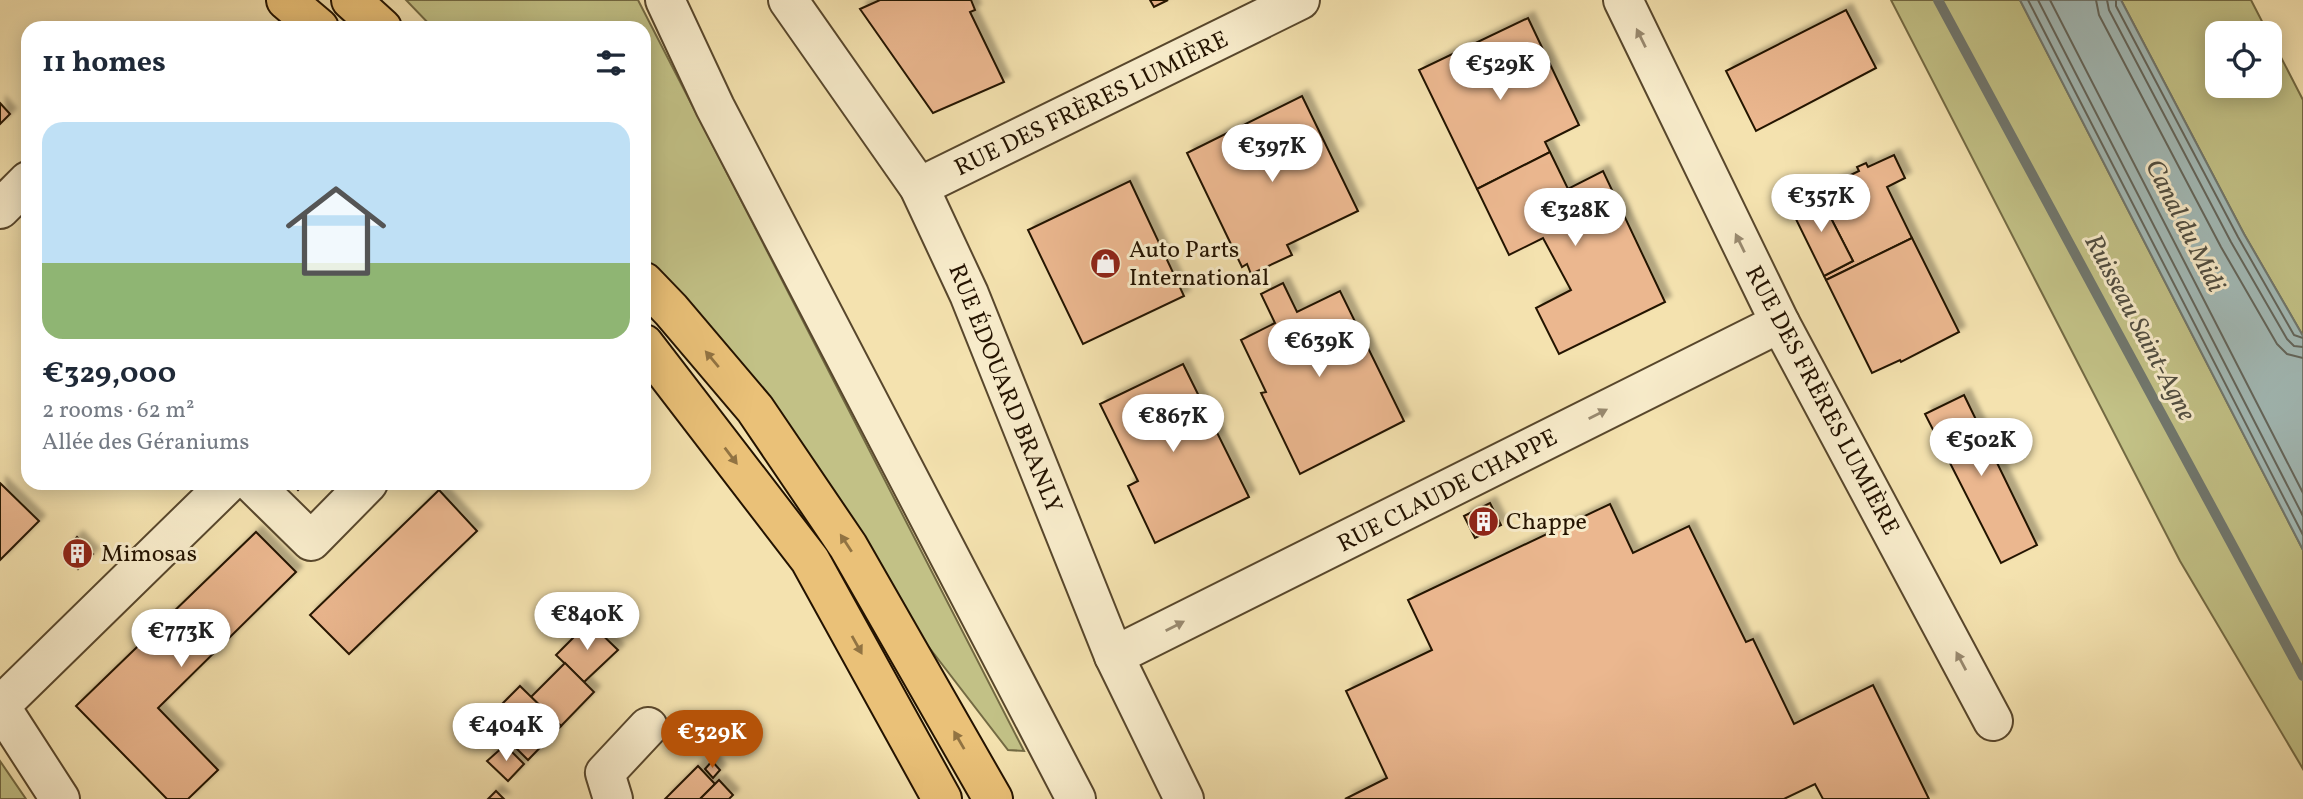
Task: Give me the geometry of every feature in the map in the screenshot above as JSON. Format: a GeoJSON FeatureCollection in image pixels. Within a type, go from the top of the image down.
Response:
{"type":"FeatureCollection","features":[{"type":"Feature","properties":{"kind":"main road"},"geometry":{"type":"LineString","coordinates":[[286,0],[311,21]]}},
{"type":"Feature","properties":{"kind":"main road"},"geometry":{"type":"LineString","coordinates":[[351,0],[374,21]]}},
{"type":"Feature","properties":{"kind":"main road"},"geometry":{"type":"LineString","coordinates":[[651,289],[755,409],[848,546],[993,799]]}},
{"type":"Feature","properties":{"kind":"main road"},"geometry":{"type":"LineString","coordinates":[[651,353],[810,561],[942,799]]}},
{"type":"Feature","properties":{"kind":"street"},"geometry":{"type":"LineString","coordinates":[[665,0],[721,119],[1076,799]]}},
{"type":"Feature","properties":{"kind":"street","name":"RUE ÉDOUARD BRANLY"},"geometry":{"type":"LineString","coordinates":[[788,0],[919,187],[969,294],[1114,656],[1184,799]]}},
{"type":"Feature","properties":{"kind":"street","name":"RUE DES FRÈRES LUMIÈRE"},"geometry":{"type":"LineString","coordinates":[[919,187],[1300,0]]}},
{"type":"Feature","properties":{"kind":"street","name":"RUE DES FRÈRES LUMIÈRE"},"geometry":{"type":"LineString","coordinates":[[1623,0],[1780,323],[1993,721]]}},
{"type":"Feature","properties":{"kind":"street"},"geometry":{"type":"LineString","coordinates":[[0,209],[21,188]]}},
{"type":"Feature","properties":{"kind":"street","name":"RUE CLAUDE CHAPPE"},"geometry":{"type":"LineString","coordinates":[[1114,656],[1780,323]]}},
{"type":"Feature","properties":{"kind":"street"},"geometry":{"type":"LineString","coordinates":[[60,799],[0,706],[221,490]]}},
{"type":"Feature","properties":{"kind":"street"},"geometry":{"type":"LineString","coordinates":[[259,490],[311,541],[361,490]]}},
{"type":"Feature","properties":{"kind":"street"},"geometry":{"type":"LineString","coordinates":[[613,799],[605,773],[648,727]]}},
{"type":"Feature","properties":{"kind":"shaded area"},"geometry":{"type":"Polygon","coordinates":[[[406,0],[638,0],[649,21],[426,21],[406,0]]]}},
{"type":"Feature","properties":{"kind":"shaded area"},"geometry":{"type":"Polygon","coordinates":[[[1891,0],[2020,0],[2303,550],[2303,769],[2180,561],[1891,0]]]}},
{"type":"Feature","properties":{"kind":"shaded area"},"geometry":{"type":"Polygon","coordinates":[[[2121,0],[2251,0],[2262,21],[2205,21],[2205,98],[2282,98],[2282,59],[2303,100],[2303,336],[2244,234],[2121,0]]]}},
{"type":"Feature","properties":{"kind":"shaded area"},"geometry":{"type":"Polygon","coordinates":[[[651,25],[1024,751],[1008,750],[918,633],[744,368],[651,268],[651,25]]]}},
{"type":"Feature","properties":{"kind":"shaded area"},"geometry":{"type":"Polygon","coordinates":[[[0,761],[26,799],[0,799],[0,761]]]}},
{"type":"Feature","properties":{"kind":"water","name":"Canal du Midi"},"geometry":{"type":"Polygon","coordinates":[[[2020,0],[2121,0],[2244,234],[2303,336],[2303,550],[2020,0]]]}},
{"type":"Feature","properties":{"kind":"building"},"geometry":{"type":"Polygon","coordinates":[[[880,0],[971,0],[975,10],[970,12],[1004,82],[933,113],[860,9],[880,0]]]}},
{"type":"Feature","properties":{"kind":"building"},"geometry":{"type":"Polygon","coordinates":[[[1150,0],[1168,0],[1154,7],[1150,0]]]}},
{"type":"Feature","properties":{"kind":"building"},"geometry":{"type":"Polygon","coordinates":[[[1846,10],[1876,68],[1756,131],[1726,71],[1846,10]]]}},
{"type":"Feature","properties":{"kind":"building"},"geometry":{"type":"Polygon","coordinates":[[[1528,18],[1579,125],[1545,142],[1550,152],[1477,189],[1419,70],[1528,18]]]}},
{"type":"Feature","properties":{"kind":"building"},"geometry":{"type":"Polygon","coordinates":[[[1302,96],[1358,211],[1287,245],[1292,255],[1251,274],[1247,264],[1242,267],[1187,153],[1302,96]]]}},
{"type":"Feature","properties":{"kind":"building"},"geometry":{"type":"Polygon","coordinates":[[[0,103],[10,114],[0,124],[0,103]]]}},
{"type":"Feature","properties":{"kind":"building"},"geometry":{"type":"Polygon","coordinates":[[[1550,152],[1568,189],[1603,171],[1665,302],[1559,354],[1536,308],[1571,290],[1543,238],[1509,255],[1477,189],[1550,152]]]}},
{"type":"Feature","properties":{"kind":"building"},"geometry":{"type":"Polygon","coordinates":[[[1894,155],[1905,178],[1887,187],[1912,238],[1826,280],[1824,276],[1853,261],[1817,191],[1859,171],[1857,167],[1866,163],[1868,167],[1894,155]]]}},
{"type":"Feature","properties":{"kind":"building"},"geometry":{"type":"Polygon","coordinates":[[[1130,181],[1184,296],[1083,344],[1028,230],[1130,181]]]}},
{"type":"Feature","properties":{"kind":"building"},"geometry":{"type":"Polygon","coordinates":[[[1817,191],[1853,261],[1824,276],[1789,205],[1817,191]]]}},
{"type":"Feature","properties":{"kind":"building"},"geometry":{"type":"Polygon","coordinates":[[[1912,238],[1959,332],[1901,362],[1900,360],[1872,373],[1826,280],[1912,238]]]}},
{"type":"Feature","properties":{"kind":"building"},"geometry":{"type":"Polygon","coordinates":[[[1283,283],[1297,312],[1340,291],[1404,421],[1300,474],[1261,393],[1266,392],[1241,340],[1275,323],[1261,294],[1283,283]]]}},
{"type":"Feature","properties":{"kind":"building"},"geometry":{"type":"Polygon","coordinates":[[[1183,364],[1249,497],[1155,543],[1128,486],[1138,481],[1100,404],[1183,364]]]}},
{"type":"Feature","properties":{"kind":"building"},"geometry":{"type":"Polygon","coordinates":[[[1964,395],[2037,545],[2001,563],[1925,414],[1964,395]]]}},
{"type":"Feature","properties":{"kind":"building"},"geometry":{"type":"Polygon","coordinates":[[[0,483],[39,521],[0,560],[0,483]]]}},
{"type":"Feature","properties":{"kind":"building"},"geometry":{"type":"Polygon","coordinates":[[[439,490],[477,531],[349,654],[310,615],[439,490]]]}},
{"type":"Feature","properties":{"kind":"building","name":"Chappe"},"geometry":{"type":"Polygon","coordinates":[[[1490,503],[1501,525],[1475,538],[1464,516],[1490,503]]]}},
{"type":"Feature","properties":{"kind":"building"},"geometry":{"type":"Polygon","coordinates":[[[1610,504],[1633,553],[1689,526],[1746,642],[1753,639],[1794,724],[1873,685],[1929,799],[1823,799],[1815,784],[1784,799],[1345,799],[1387,778],[1346,691],[1432,650],[1408,600],[1610,504]]]}},
{"type":"Feature","properties":{"kind":"building"},"geometry":{"type":"Polygon","coordinates":[[[256,532],[296,572],[158,708],[218,770],[188,799],[167,799],[76,706],[256,532]]]}},
{"type":"Feature","properties":{"kind":"building","name":"Mimosas"},"geometry":{"type":"Polygon","coordinates":[[[77,537],[93,554],[78,569],[63,553],[77,537]]]}},
{"type":"Feature","properties":{"kind":"building"},"geometry":{"type":"Polygon","coordinates":[[[589,622],[618,650],[584,682],[556,655],[589,622]]]}},
{"type":"Feature","properties":{"kind":"building"},"geometry":{"type":"Polygon","coordinates":[[[565,663],[594,692],[561,726],[531,697],[565,663]]]}},
{"type":"Feature","properties":{"kind":"building"},"geometry":{"type":"Polygon","coordinates":[[[520,686],[561,726],[528,760],[498,730],[511,717],[500,706],[520,686]]]}},
{"type":"Feature","properties":{"kind":"building"},"geometry":{"type":"Polygon","coordinates":[[[505,745],[524,764],[508,781],[487,761],[505,745]]]}},
{"type":"Feature","properties":{"kind":"building"},"geometry":{"type":"Polygon","coordinates":[[[712,761],[720,770],[713,778],[705,769],[712,761]]]}},
{"type":"Feature","properties":{"kind":"building"},"geometry":{"type":"Polygon","coordinates":[[[698,766],[715,784],[700,799],[665,799],[698,766]]]}},
{"type":"Feature","properties":{"kind":"building"},"geometry":{"type":"Polygon","coordinates":[[[719,780],[733,795],[729,799],[700,799],[719,780]]]}},
{"type":"Feature","properties":{"kind":"building"},"geometry":{"type":"Polygon","coordinates":[[[496,791],[504,799],[488,799],[496,791]]]}},
{"type":"Feature","properties":{"kind":"waterway","name":"Ruisseau Saint-Agne"},"geometry":{"type":"LineString","coordinates":[[1938,0],[2303,676]]}},
{"type":"Feature","properties":{"kind":"place","name":"Auto Parts International"},"geometry":{"type":"Point","coordinates":[1106,263]}},
{"type":"Feature","properties":{"kind":"place","name":"Chappe"},"geometry":{"type":"Point","coordinates":[1483,521]}},
{"type":"Feature","properties":{"kind":"place","name":"Mimosas"},"geometry":{"type":"Point","coordinates":[78,553]}}]}
